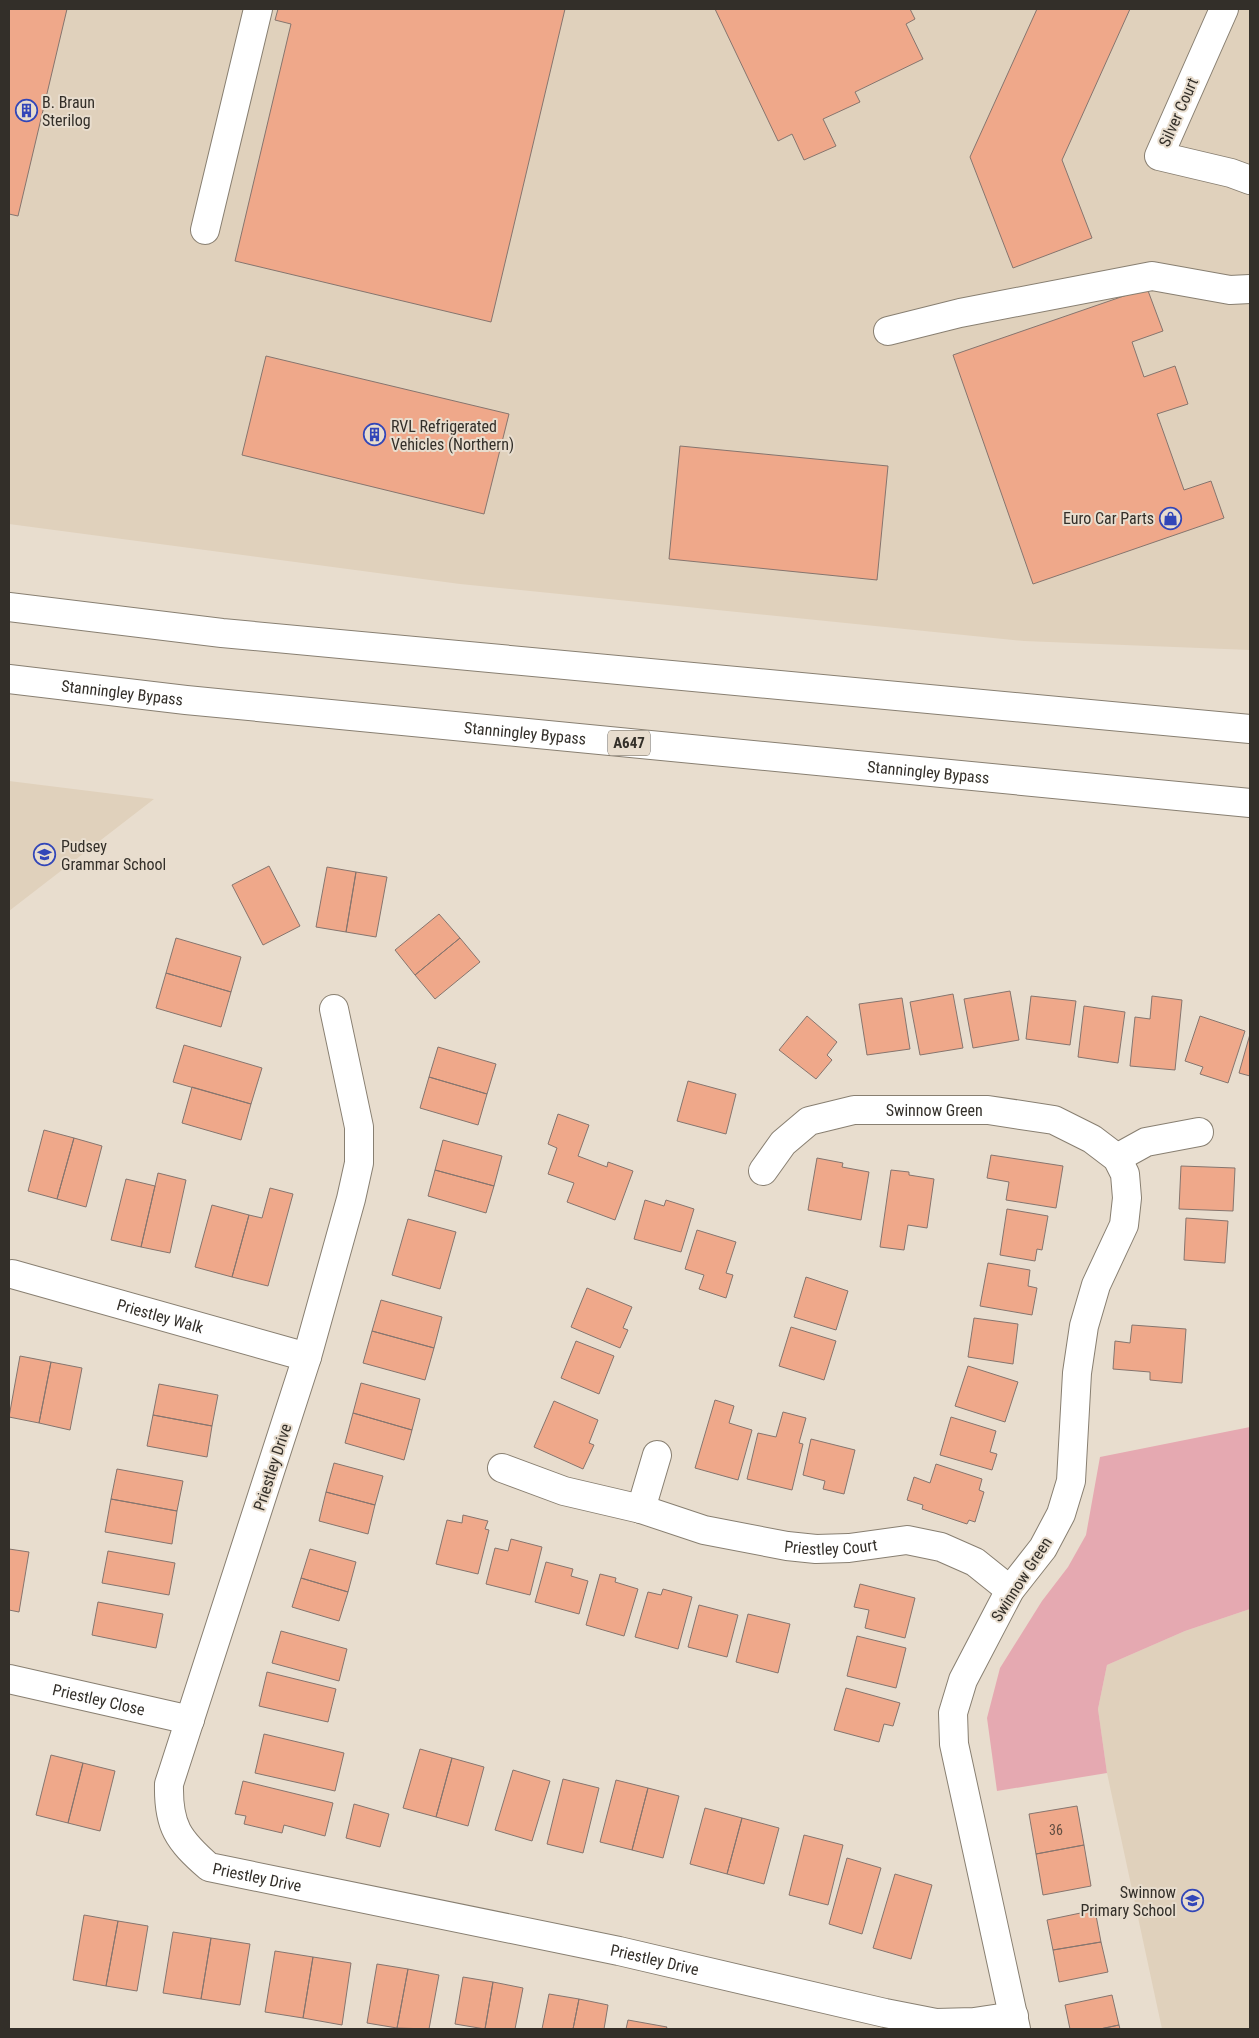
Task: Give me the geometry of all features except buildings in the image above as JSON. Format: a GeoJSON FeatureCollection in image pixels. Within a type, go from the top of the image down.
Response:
{"type":"FeatureCollection","features":[{"type":"Feature","properties":{"kind":"main road"},"geometry":{"type":"LineString","coordinates":[[205,230],[258,9]]}},
{"type":"Feature","properties":{"kind":"main road","name":"Silver Court"},"geometry":{"type":"LineString","coordinates":[[1224,9],[1159,156],[1231,173],[1250,180]]}},
{"type":"Feature","properties":{"kind":"main road"},"geometry":{"type":"LineString","coordinates":[[888,331],[960,313],[1152,276],[1230,290],[1250,289]]}},
{"type":"Feature","properties":{"kind":"main road"},"geometry":{"type":"LineString","coordinates":[[9,607],[222,633],[1250,729]]}},
{"type":"Feature","properties":{"kind":"main road","name":"Stanningley Bypass"},"geometry":{"type":"LineString","coordinates":[[9,679],[206,702],[1250,803]]}},
{"type":"Feature","properties":{"kind":"main road","name":"Priestley Drive"},"geometry":{"type":"LineString","coordinates":[[334,1010],[359,1127],[359,1163],[351,1199],[307,1357],[169,1784],[168,1806],[173,1826],[188,1849],[209,1867],[619,1951],[885,2013],[936,2022],[1015,2022]]}},
{"type":"Feature","properties":{"kind":"main road","name":"Swinnow Green"},"geometry":{"type":"LineString","coordinates":[[763,1171],[783,1143],[809,1121],[854,1110],[988,1110],[1054,1120],[1092,1139],[1117,1158],[1125,1174],[1127,1198],[1124,1225],[1096,1284],[1084,1326],[1077,1373],[1071,1481],[1061,1514],[1043,1548],[1010,1590],[963,1680],[953,1713],[954,1744],[1015,2022]]}},
{"type":"Feature","properties":{"kind":"main road"},"geometry":{"type":"LineString","coordinates":[[1117,1158],[1146,1142],[1199,1132]]}},
{"type":"Feature","properties":{"kind":"main road","name":"Priestley Walk"},"geometry":{"type":"LineString","coordinates":[[12,1274],[307,1357]]}},
{"type":"Feature","properties":{"kind":"main road"},"geometry":{"type":"LineString","coordinates":[[641,1509],[657,1456]]}},
{"type":"Feature","properties":{"kind":"main road","name":"Priestley Court"},"geometry":{"type":"LineString","coordinates":[[502,1468],[564,1491],[641,1509],[704,1530],[787,1546],[816,1549],[850,1548],[907,1540],[941,1547],[975,1562],[1010,1590]]}},
{"type":"Feature","properties":{"kind":"main road","name":"Priestley Close"},"geometry":{"type":"LineString","coordinates":[[9,1679],[190,1720]]}},
{"type":"Feature","properties":{"kind":"shaded area"},"geometry":{"type":"Polygon","coordinates":[[[9,9],[1250,9],[1250,650],[1024,641],[460,584],[9,524],[9,9]]]}},
{"type":"Feature","properties":{"kind":"shaded area","name":"Pudsey Grammar School"},"geometry":{"type":"Polygon","coordinates":[[[9,781],[154,799],[9,911],[9,781]]]}},
{"type":"Feature","properties":{"kind":"shaded area"},"geometry":{"type":"Polygon","coordinates":[[[1250,1427],[1250,1609],[1185,1631],[1107,1665],[1098,1709],[1107,1773],[997,1791],[987,1718],[1000,1668],[1042,1601],[1068,1567],[1086,1535],[1100,1457],[1250,1427]]]}},
{"type":"Feature","properties":{"kind":"shaded area","name":"Swinnow Primary School"},"geometry":{"type":"Polygon","coordinates":[[[1250,1609],[1250,2029],[1162,2029],[1107,1773],[1098,1709],[1107,1665],[1185,1631],[1250,1609]]]}},
{"type":"Feature","properties":{"kind":"place","name":"B. Braun Sterilog"},"geometry":{"type":"Point","coordinates":[26,111]}},
{"type":"Feature","properties":{"kind":"place","name":"RVL Refrigerated Vehicles (Northern)"},"geometry":{"type":"Point","coordinates":[375,435]}},
{"type":"Feature","properties":{"kind":"place","name":"Euro Car Parts"},"geometry":{"type":"Point","coordinates":[1170,518]}},
{"type":"Feature","properties":{"kind":"place","name":"Pudsey Grammar School"},"geometry":{"type":"Point","coordinates":[45,855]}},
{"type":"Feature","properties":{"kind":"place","name":"Swinnow Primary School"},"geometry":{"type":"Point","coordinates":[1192,1901]}}]}
